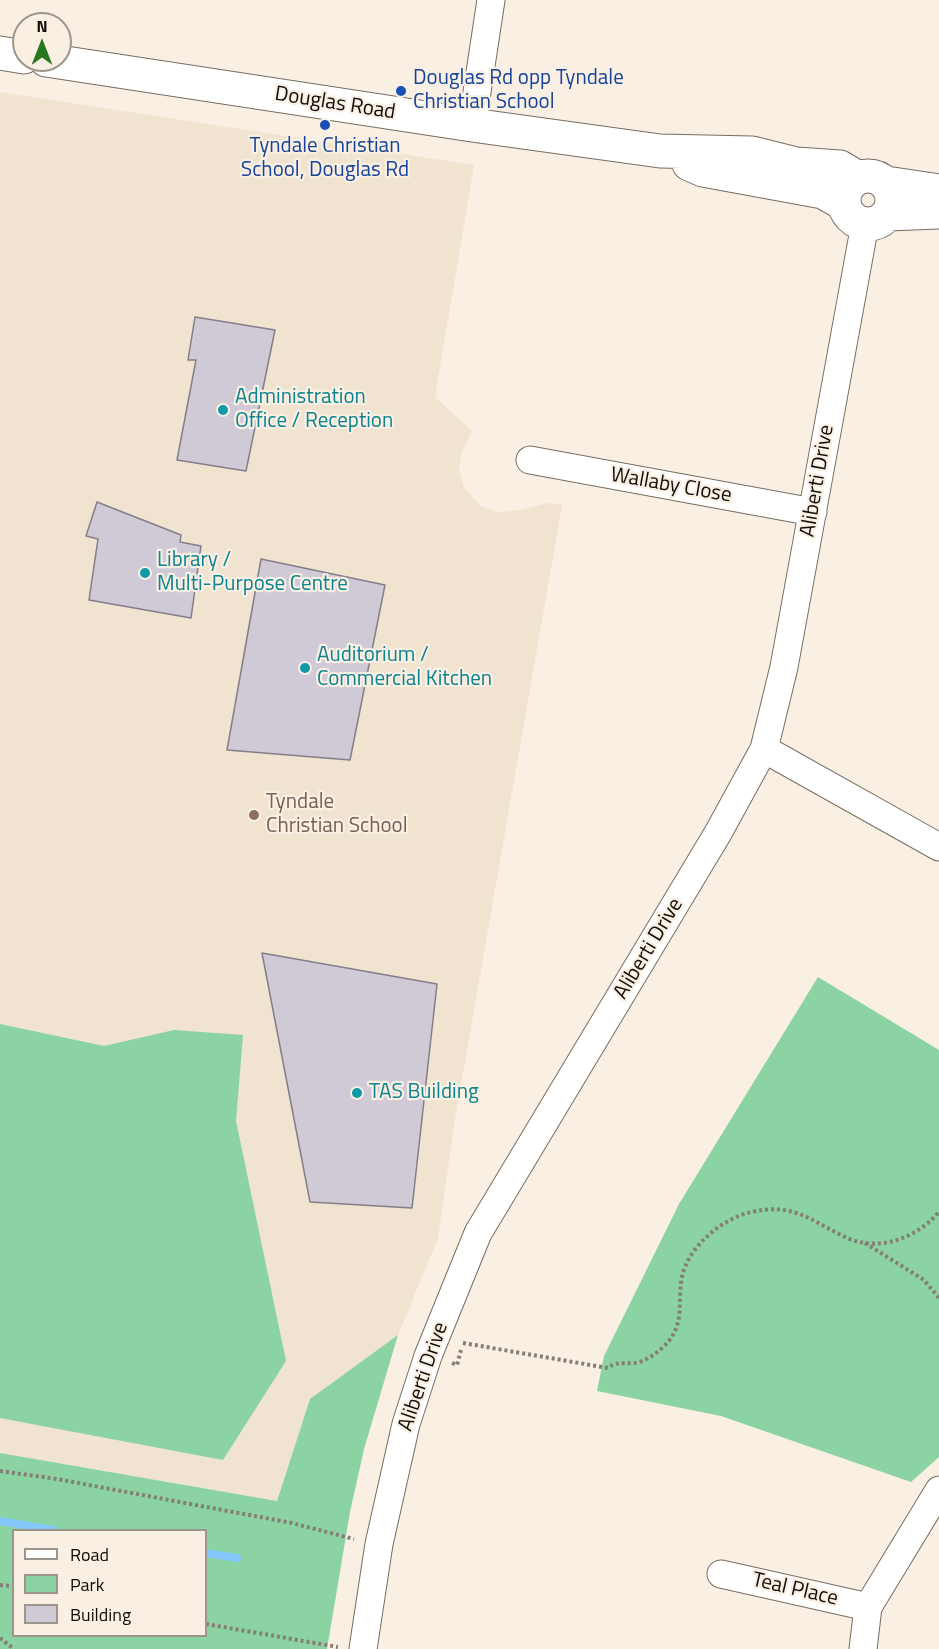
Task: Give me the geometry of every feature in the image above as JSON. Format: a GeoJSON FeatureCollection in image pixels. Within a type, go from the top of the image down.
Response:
{"type":"FeatureCollection","features":[{"type":"Feature","properties":{"kind":"street"},"geometry":{"type":"LineString","coordinates":[[472,125],[492,0]]}},
{"type":"Feature","properties":{"kind":"street","name":"Douglas Road"},"geometry":{"type":"LineString","coordinates":[[72,64],[660,151],[703,170],[939,212]]}},
{"type":"Feature","properties":{"kind":"street","name":"Douglas Road"},"geometry":{"type":"LineString","coordinates":[[868,201],[939,191]]}},
{"type":"Feature","properties":{"kind":"street","name":"Aliberti Drive"},"geometry":{"type":"LineString","coordinates":[[363,1649],[379,1544],[406,1424],[428,1356],[478,1233],[718,833],[764,749],[784,668],[868,201]]}},
{"type":"Feature","properties":{"kind":"street","name":"Wallaby Close"},"geometry":{"type":"LineString","coordinates":[[530,460],[813,512]]}},
{"type":"Feature","properties":{"kind":"street"},"geometry":{"type":"LineString","coordinates":[[764,749],[939,847]]}},
{"type":"Feature","properties":{"kind":"street"},"geometry":{"type":"LineString","coordinates":[[863,1649],[868,1607],[939,1490]]}},
{"type":"Feature","properties":{"kind":"street","name":"Teal Place"},"geometry":{"type":"LineString","coordinates":[[721,1574],[868,1607]]}},
{"type":"Feature","properties":{"kind":"path"},"geometry":{"type":"LineString","coordinates":[[428,1356],[457,1365],[463,1342],[608,1368],[615,1363],[637,1363],[655,1355],[678,1327],[682,1277],[694,1251],[719,1227],[750,1212],[777,1208],[806,1215],[846,1238],[864,1243],[924,1280],[939,1298]]}},
{"type":"Feature","properties":{"kind":"path"},"geometry":{"type":"LineString","coordinates":[[864,1243],[894,1242],[916,1232],[939,1212]]}},
{"type":"Feature","properties":{"kind":"path"},"geometry":{"type":"LineString","coordinates":[[0,1471],[57,1479],[292,1523],[354,1539]]}},
{"type":"Feature","properties":{"kind":"path"},"geometry":{"type":"LineString","coordinates":[[207,1624],[347,1649]]}},
{"type":"Feature","properties":{"kind":"path"},"geometry":{"type":"LineString","coordinates":[[0,1638],[14,1649]]}},
{"type":"Feature","properties":{"kind":"shaded area","name":"Tyndale Christian School"},"geometry":{"type":"Polygon","coordinates":[[[0,92],[474,165],[435,397],[472,431],[462,452],[459,469],[464,488],[481,506],[495,512],[516,511],[548,503],[562,505],[455,1119],[438,1238],[398,1335],[310,1399],[277,1501],[0,1453],[0,92]]]}},
{"type":"Feature","properties":{"kind":"green space"},"geometry":{"type":"Polygon","coordinates":[[[818,977],[939,1050],[939,1457],[911,1482],[721,1416],[597,1391],[604,1356],[679,1204],[818,977]]]}},
{"type":"Feature","properties":{"kind":"green space"},"geometry":{"type":"Polygon","coordinates":[[[0,1024],[104,1046],[174,1030],[243,1035],[236,1121],[286,1361],[223,1460],[0,1418],[0,1024]]]}},
{"type":"Feature","properties":{"kind":"green space"},"geometry":{"type":"Polygon","coordinates":[[[398,1335],[364,1449],[350,1512],[327,1649],[0,1649],[0,1453],[277,1501],[310,1399],[398,1335]]]}},
{"type":"Feature","properties":{"kind":"building","name":"Administration Office / Reception"},"geometry":{"type":"Polygon","coordinates":[[[195,317],[275,330],[246,471],[177,460],[196,360],[188,360],[195,317]]]}},
{"type":"Feature","properties":{"kind":"building","name":"Library / Multi-Purpose Centre"},"geometry":{"type":"Polygon","coordinates":[[[97,502],[181,535],[180,542],[201,546],[191,618],[89,600],[98,539],[86,536],[97,502]]]}},
{"type":"Feature","properties":{"kind":"building","name":"Auditorium / Commercial Kitchen"},"geometry":{"type":"Polygon","coordinates":[[[261,559],[385,585],[350,760],[227,750],[261,559]]]}},
{"type":"Feature","properties":{"kind":"building","name":"TAS Building"},"geometry":{"type":"Polygon","coordinates":[[[262,953],[437,984],[412,1208],[310,1202],[262,953]]]}},
{"type":"Feature","properties":{"kind":"waterway"},"geometry":{"type":"LineString","coordinates":[[0,1521],[48,1529]]}},
{"type":"Feature","properties":{"kind":"waterway"},"geometry":{"type":"LineString","coordinates":[[207,1553],[237,1558]]}},
{"type":"Feature","properties":{"kind":"place","name":"Douglas Rd opp Tyndale Christian School"},"geometry":{"type":"Point","coordinates":[401,91]}},
{"type":"Feature","properties":{"kind":"place","name":"Tyndale Christian School, Douglas Rd"},"geometry":{"type":"Point","coordinates":[325,125]}},
{"type":"Feature","properties":{"kind":"place","name":"Administration Office / Reception"},"geometry":{"type":"Point","coordinates":[223,410]}},
{"type":"Feature","properties":{"kind":"place","name":"Library / Multi-Purpose Centre"},"geometry":{"type":"Point","coordinates":[145,573]}},
{"type":"Feature","properties":{"kind":"place","name":"Auditorium / Commercial Kitchen"},"geometry":{"type":"Point","coordinates":[305,668]}},
{"type":"Feature","properties":{"kind":"place","name":"Tyndale Christian School"},"geometry":{"type":"Point","coordinates":[254,815]}},
{"type":"Feature","properties":{"kind":"place","name":"TAS Building"},"geometry":{"type":"Point","coordinates":[357,1093]}}]}
